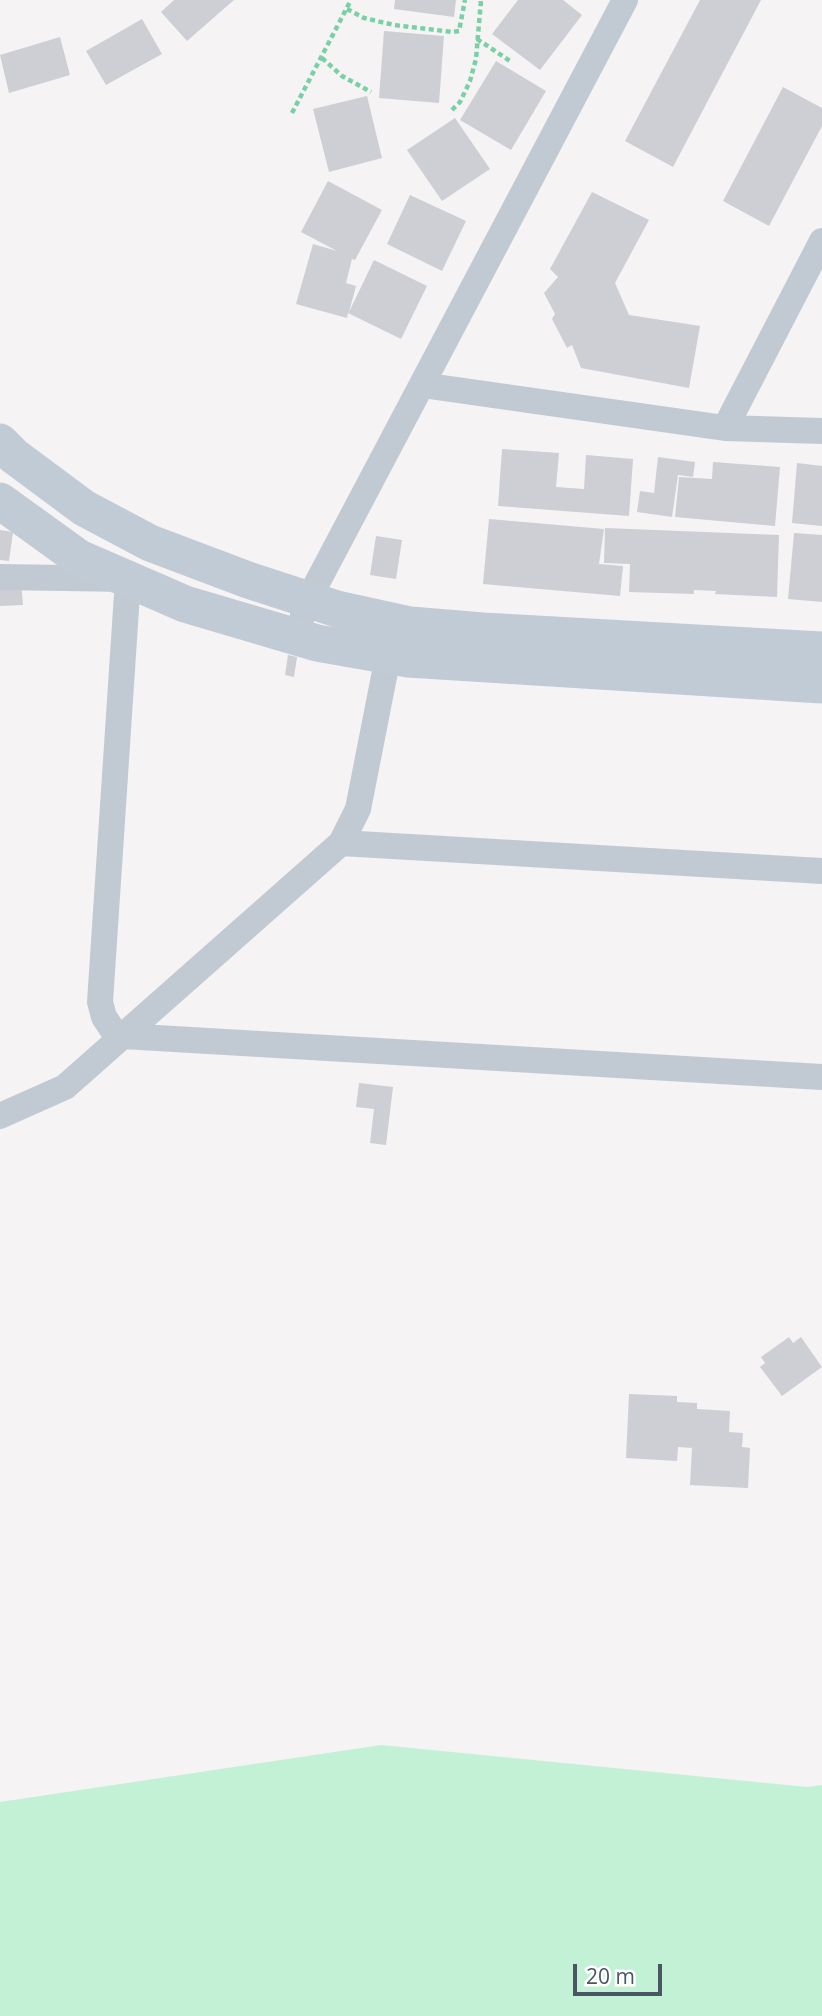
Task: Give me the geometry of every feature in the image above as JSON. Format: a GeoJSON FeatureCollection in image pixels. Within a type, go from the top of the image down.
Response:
{"type":"FeatureCollection","features":[{"type":"Feature","properties":{"kind":"main road"},"geometry":{"type":"LineString","coordinates":[[0,442],[13,456],[84,508],[150,543],[337,610],[391,638],[473,664],[822,685]]}},
{"type":"Feature","properties":{"kind":"main road"},"geometry":{"type":"LineString","coordinates":[[0,501],[79,558],[185,604],[317,643],[391,638],[410,625],[822,650]]}},
{"type":"Feature","properties":{"kind":"street"},"geometry":{"type":"LineString","coordinates":[[296,636],[308,600],[625,0]]}},
{"type":"Feature","properties":{"kind":"street"},"geometry":{"type":"LineString","coordinates":[[725,428],[822,241]]}},
{"type":"Feature","properties":{"kind":"street"},"geometry":{"type":"LineString","coordinates":[[422,385],[725,428],[822,431]]}},
{"type":"Feature","properties":{"kind":"street"},"geometry":{"type":"LineString","coordinates":[[0,577],[128,579],[100,1002],[104,1017],[112,1029],[123,1036],[822,1077]]}},
{"type":"Feature","properties":{"kind":"street"},"geometry":{"type":"LineString","coordinates":[[0,1116],[65,1087],[341,843],[358,809],[391,638]]}},
{"type":"Feature","properties":{"kind":"street"},"geometry":{"type":"LineString","coordinates":[[341,843],[822,871]]}},
{"type":"Feature","properties":{"kind":"path"},"geometry":{"type":"LineString","coordinates":[[292,113],[351,0]]}},
{"type":"Feature","properties":{"kind":"path"},"geometry":{"type":"LineString","coordinates":[[347,9],[364,18],[394,25],[453,32],[459,31],[465,0]]}},
{"type":"Feature","properties":{"kind":"path"},"geometry":{"type":"LineString","coordinates":[[452,110],[460,102],[470,81],[476,59],[481,0]]}},
{"type":"Feature","properties":{"kind":"path"},"geometry":{"type":"LineString","coordinates":[[476,39],[510,61]]}},
{"type":"Feature","properties":{"kind":"path"},"geometry":{"type":"LineString","coordinates":[[322,58],[342,76],[371,92]]}},
{"type":"Feature","properties":{"kind":"green space"},"geometry":{"type":"Polygon","coordinates":[[[381,1745],[807,1787],[822,1785],[822,2016],[0,2016],[0,1802],[381,1745]]]}},
{"type":"Feature","properties":{"kind":"building"},"geometry":{"type":"Polygon","coordinates":[[[174,0],[234,0],[187,41],[161,12],[174,0]]]}},
{"type":"Feature","properties":{"kind":"building"},"geometry":{"type":"Polygon","coordinates":[[[395,0],[456,0],[454,17],[394,9],[395,0]]]}},
{"type":"Feature","properties":{"kind":"building"},"geometry":{"type":"Polygon","coordinates":[[[518,0],[563,0],[582,15],[540,70],[492,34],[518,0]]]}},
{"type":"Feature","properties":{"kind":"building"},"geometry":{"type":"Polygon","coordinates":[[[700,0],[761,0],[673,167],[625,141],[700,0]]]}},
{"type":"Feature","properties":{"kind":"building"},"geometry":{"type":"Polygon","coordinates":[[[142,19],[162,54],[106,85],[86,51],[142,19]]]}},
{"type":"Feature","properties":{"kind":"building"},"geometry":{"type":"Polygon","coordinates":[[[384,31],[444,36],[439,103],[379,98],[384,31]]]}},
{"type":"Feature","properties":{"kind":"building"},"geometry":{"type":"Polygon","coordinates":[[[60,37],[70,75],[9,93],[0,55],[60,37]]]}},
{"type":"Feature","properties":{"kind":"building"},"geometry":{"type":"Polygon","coordinates":[[[496,61],[546,91],[511,150],[460,120],[496,61]]]}},
{"type":"Feature","properties":{"kind":"building"},"geometry":{"type":"Polygon","coordinates":[[[783,87],[822,108],[822,126],[769,226],[723,201],[783,87]]]}},
{"type":"Feature","properties":{"kind":"building"},"geometry":{"type":"Polygon","coordinates":[[[367,96],[382,158],[329,172],[313,109],[367,96]]]}},
{"type":"Feature","properties":{"kind":"building"},"geometry":{"type":"Polygon","coordinates":[[[455,118],[490,169],[442,201],[407,150],[455,118]]]}},
{"type":"Feature","properties":{"kind":"building"},"geometry":{"type":"Polygon","coordinates":[[[328,181],[382,210],[355,260],[352,259],[346,283],[356,286],[349,312],[374,260],[427,286],[401,339],[348,313],[347,318],[296,304],[313,244],[337,251],[301,232],[328,181]]]}},
{"type":"Feature","properties":{"kind":"building"},"geometry":{"type":"Polygon","coordinates":[[[592,192],[649,220],[615,283],[629,315],[700,326],[689,388],[581,368],[572,345],[567,348],[552,319],[555,314],[544,293],[558,277],[550,269],[592,192]]]}},
{"type":"Feature","properties":{"kind":"building"},"geometry":{"type":"Polygon","coordinates":[[[410,195],[466,221],[442,271],[387,244],[410,195]]]}},
{"type":"Feature","properties":{"kind":"building"},"geometry":{"type":"Polygon","coordinates":[[[502,449],[559,453],[556,487],[584,489],[586,455],[633,459],[629,516],[498,506],[502,449]]]}},
{"type":"Feature","properties":{"kind":"building"},"geometry":{"type":"Polygon","coordinates":[[[658,457],[695,462],[693,477],[678,475],[672,517],[637,512],[640,491],[654,493],[658,457]]]}},
{"type":"Feature","properties":{"kind":"building"},"geometry":{"type":"Polygon","coordinates":[[[713,462],[780,467],[775,526],[675,517],[679,477],[712,479],[713,462]]]}},
{"type":"Feature","properties":{"kind":"building"},"geometry":{"type":"Polygon","coordinates":[[[797,463],[822,466],[822,526],[792,523],[797,463]]]}},
{"type":"Feature","properties":{"kind":"building"},"geometry":{"type":"Polygon","coordinates":[[[489,519],[604,529],[599,564],[623,566],[620,596],[483,584],[489,519]]]}},
{"type":"Feature","properties":{"kind":"building"},"geometry":{"type":"Polygon","coordinates":[[[605,528],[779,535],[777,597],[715,594],[716,591],[694,590],[694,594],[629,592],[630,564],[604,563],[605,528]]]}},
{"type":"Feature","properties":{"kind":"building"},"geometry":{"type":"Polygon","coordinates":[[[0,530],[13,532],[9,561],[0,560],[0,530]]]}},
{"type":"Feature","properties":{"kind":"building"},"geometry":{"type":"Polygon","coordinates":[[[794,533],[822,535],[822,602],[788,599],[794,533]]]}},
{"type":"Feature","properties":{"kind":"building"},"geometry":{"type":"Polygon","coordinates":[[[376,536],[402,540],[396,579],[370,575],[376,536]]]}},
{"type":"Feature","properties":{"kind":"building"},"geometry":{"type":"Polygon","coordinates":[[[21,581],[23,605],[0,606],[0,582],[21,581]]]}},
{"type":"Feature","properties":{"kind":"building"},"geometry":{"type":"Polygon","coordinates":[[[288,655],[297,657],[294,677],[285,675],[288,655]]]}},
{"type":"Feature","properties":{"kind":"building"},"geometry":{"type":"Polygon","coordinates":[[[359,1083],[393,1087],[386,1145],[370,1143],[374,1109],[356,1107],[359,1083]]]}},
{"type":"Feature","properties":{"kind":"building"},"geometry":{"type":"Polygon","coordinates":[[[789,1337],[793,1343],[801,1337],[822,1367],[782,1396],[760,1367],[765,1363],[761,1357],[789,1337]]]}},
{"type":"Feature","properties":{"kind":"building"},"geometry":{"type":"Polygon","coordinates":[[[629,1394],[677,1396],[677,1402],[697,1403],[697,1409],[730,1411],[729,1432],[743,1433],[742,1447],[750,1448],[748,1488],[690,1485],[692,1448],[678,1447],[677,1461],[626,1458],[629,1394]]]}}]}
